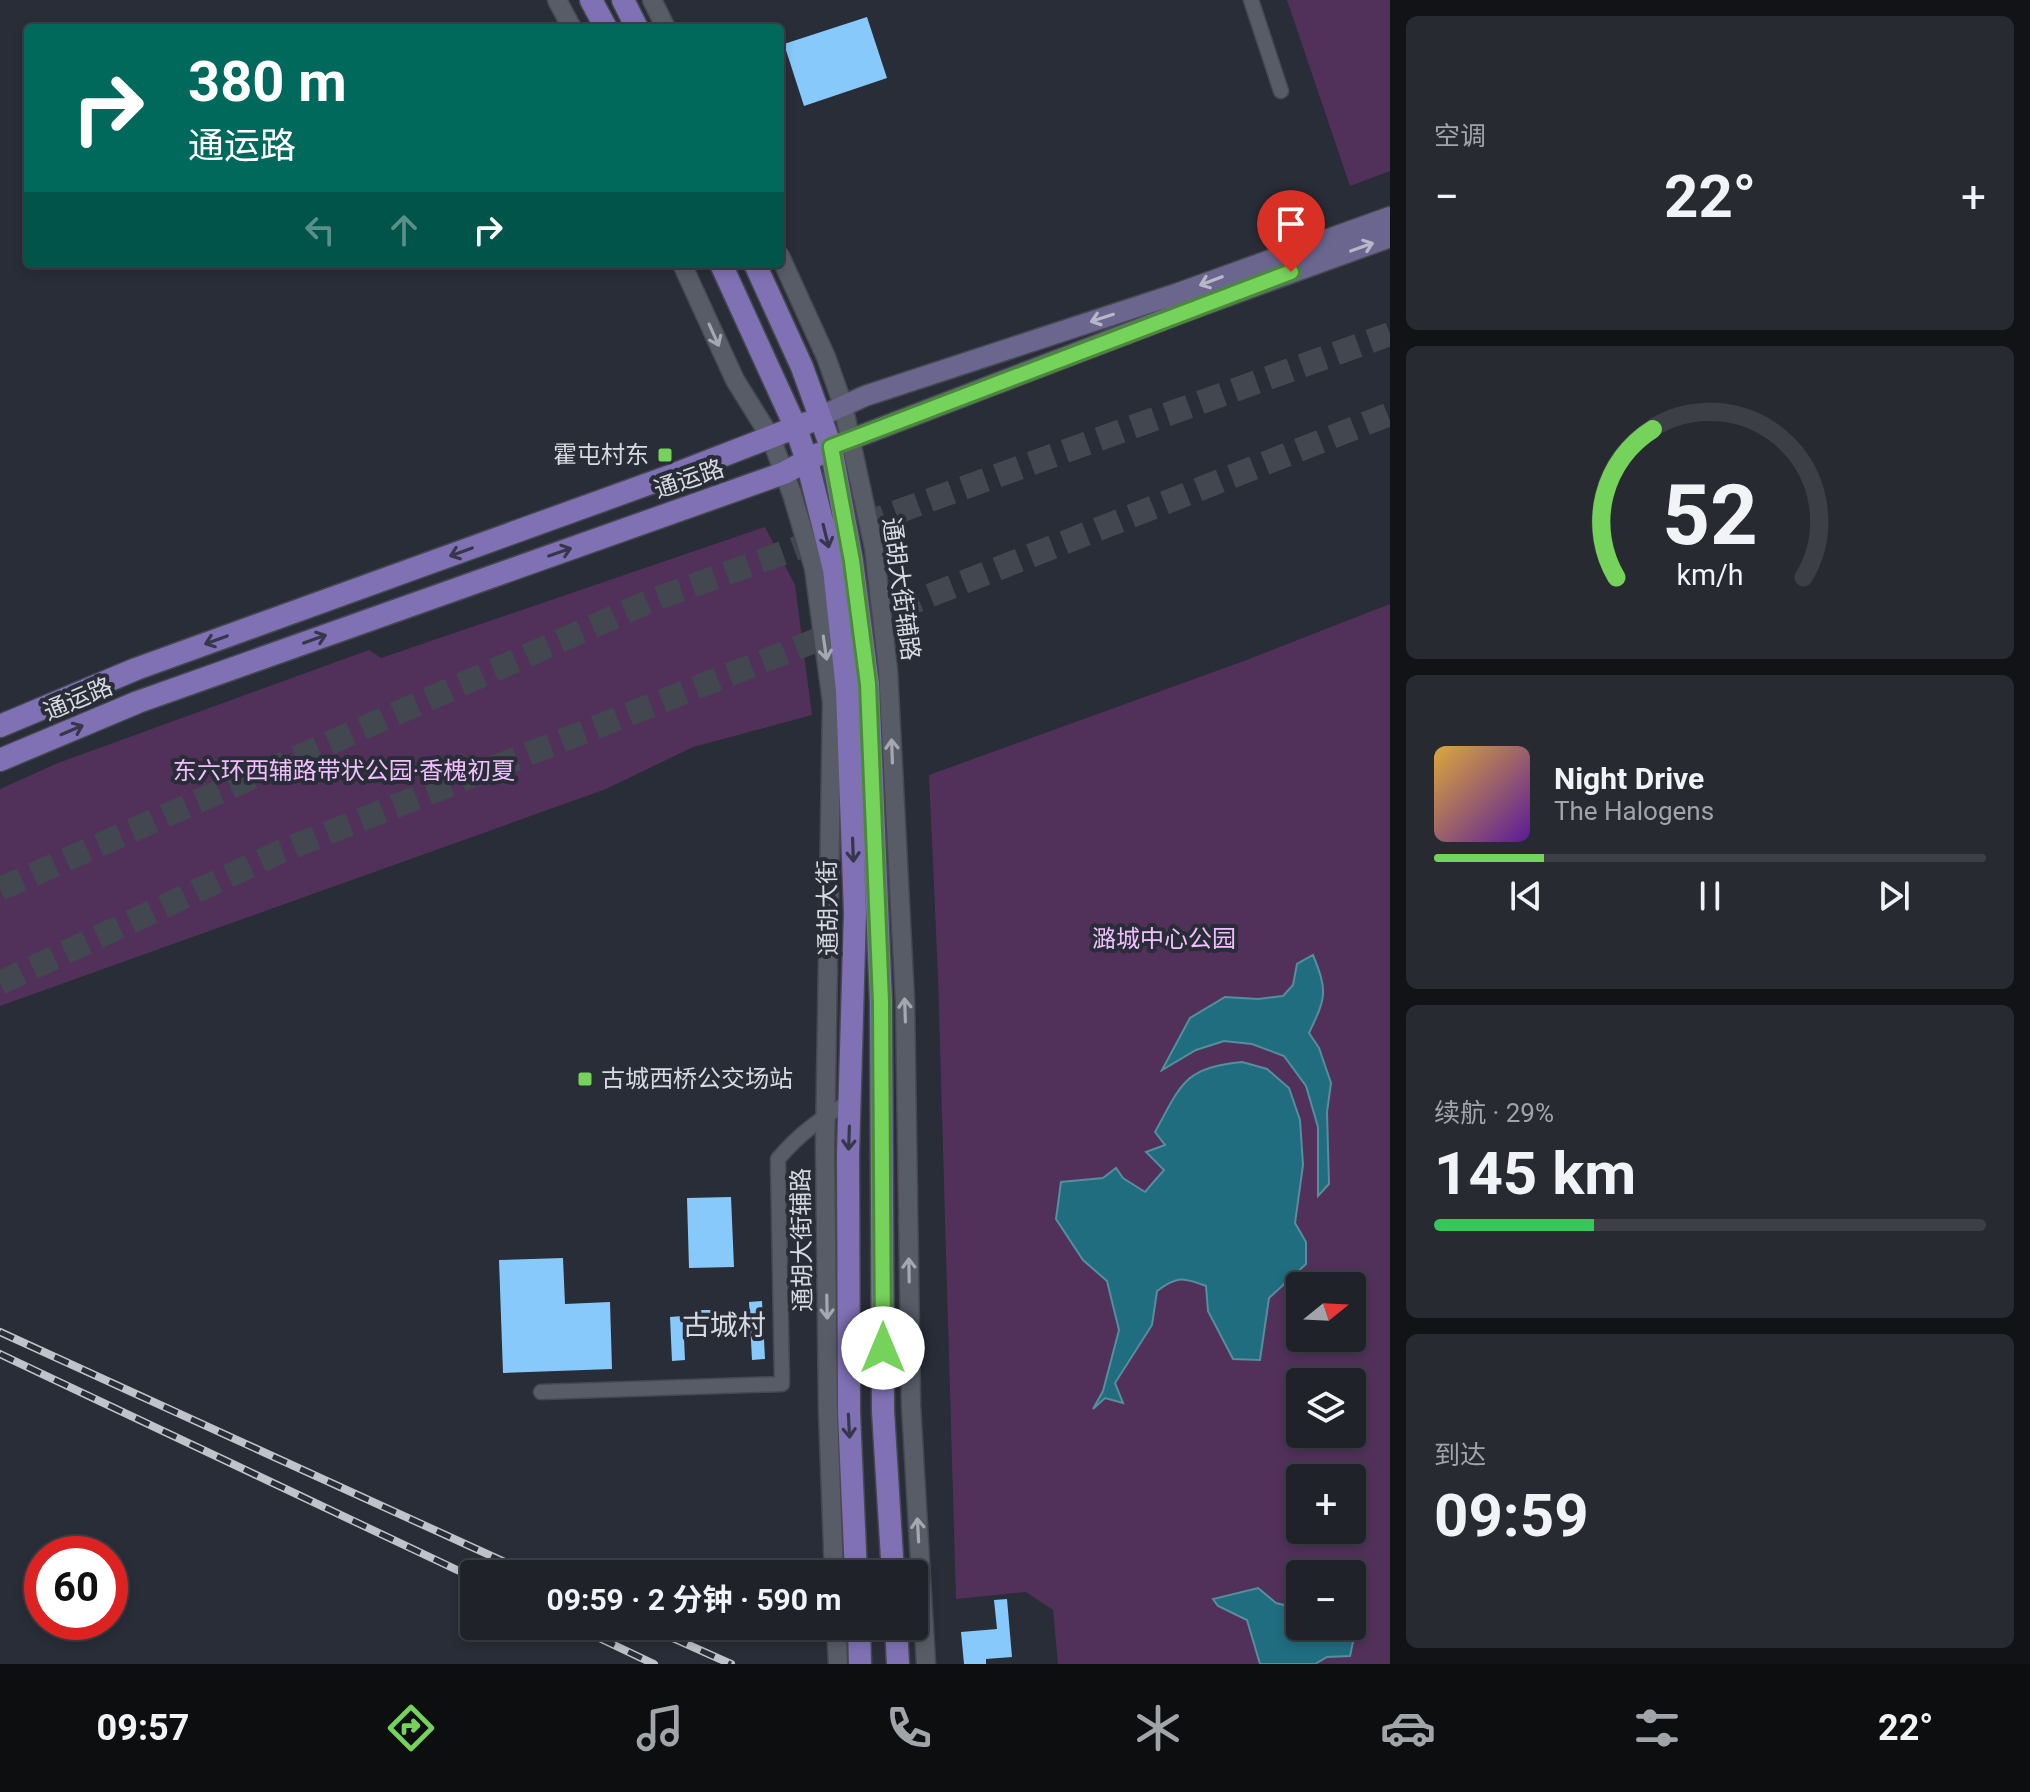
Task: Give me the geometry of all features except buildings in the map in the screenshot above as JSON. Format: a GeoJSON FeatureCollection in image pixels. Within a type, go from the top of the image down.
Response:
{"type":"FeatureCollection","features":[{"type":"Feature","properties":{"kind":"main road"},"geometry":{"type":"LineString","coordinates":[[591,0],[604,24]]}},
{"type":"Feature","properties":{"kind":"main road"},"geometry":{"type":"LineString","coordinates":[[623,0],[635,24]]}},
{"type":"Feature","properties":{"kind":"main road","name":"通运路"},"geometry":{"type":"LineString","coordinates":[[0,760],[138,702],[784,473],[841,442],[1015,378],[1180,303],[1390,217]]}},
{"type":"Feature","properties":{"kind":"main road","name":"通运路"},"geometry":{"type":"LineString","coordinates":[[0,726],[136,669],[771,438],[843,405],[1390,237]]}},
{"type":"Feature","properties":{"kind":"main road","name":"通胡大街"},"geometry":{"type":"LineString","coordinates":[[723,268],[796,428],[807,461],[834,569],[847,690],[855,913],[850,1102],[849,1413],[855,1560]]}},
{"type":"Feature","properties":{"kind":"main road","name":"通胡大街"},"geometry":{"type":"LineString","coordinates":[[757,268],[802,367],[819,417],[841,442],[868,684],[881,1002],[883,1411],[892,1560]]}},
{"type":"Feature","properties":{"kind":"main road"},"geometry":{"type":"LineString","coordinates":[[859,1640],[860,1664]]}},
{"type":"Feature","properties":{"kind":"main road"},"geometry":{"type":"LineString","coordinates":[[897,1640],[898,1664]]}},
{"type":"Feature","properties":{"kind":"street"},"geometry":{"type":"LineString","coordinates":[[557,0],[570,24]]}},
{"type":"Feature","properties":{"kind":"street"},"geometry":{"type":"LineString","coordinates":[[652,0],[664,24]]}},
{"type":"Feature","properties":{"kind":"street"},"geometry":{"type":"LineString","coordinates":[[1251,0],[1281,91]]}},
{"type":"Feature","properties":{"kind":"street","name":"通胡大街辅路"},"geometry":{"type":"LineString","coordinates":[[784,265],[820,344],[843,405],[841,442],[874,548],[888,670],[905,1001],[911,1405],[926,1664]]}},
{"type":"Feature","properties":{"kind":"street","name":"通胡大街辅路"},"geometry":{"type":"LineString","coordinates":[[684,268],[735,380],[771,438],[784,473],[814,568],[832,702],[825,1114],[828,1411],[833,1560]]}},
{"type":"Feature","properties":{"kind":"street"},"geometry":{"type":"LineString","coordinates":[[541,1392],[782,1384],[778,1159],[797,1136],[825,1114],[850,1102]]}},
{"type":"Feature","properties":{"kind":"street"},"geometry":{"type":"LineString","coordinates":[[837,1640],[838,1664]]}},
{"type":"Feature","properties":{"kind":"green space"},"geometry":{"type":"Polygon","coordinates":[[[1287,0],[1390,0],[1390,171],[1350,186],[1287,0]]]}},
{"type":"Feature","properties":{"kind":"green space","name":"东六环西辅路带状公园·香槐初夏"},"geometry":{"type":"Polygon","coordinates":[[[765,527],[795,585],[812,715],[693,747],[606,789],[0,1006],[0,789],[58,763],[369,650],[381,658],[765,527]]]}},
{"type":"Feature","properties":{"kind":"green space","name":"潞城中心公园"},"geometry":{"type":"Polygon","coordinates":[[[1390,604],[1390,1664],[1058,1664],[1053,1610],[1026,1592],[956,1599],[938,975],[929,775],[1244,661],[1390,604]]]}},
{"type":"Feature","properties":{"kind":"water"},"geometry":{"type":"Polygon","coordinates":[[[1313,955],[1323,994],[1309,1033],[1319,1048],[1331,1083],[1327,1112],[1329,1184],[1318,1196],[1318,1127],[1306,1086],[1284,1056],[1252,1044],[1224,1041],[1196,1050],[1162,1070],[1190,1018],[1225,997],[1258,999],[1283,996],[1293,985],[1297,964],[1313,955]]]}},
{"type":"Feature","properties":{"kind":"water"},"geometry":{"type":"Polygon","coordinates":[[[1242,1062],[1267,1069],[1289,1088],[1300,1120],[1303,1165],[1295,1223],[1306,1242],[1306,1264],[1297,1272],[1286,1272],[1286,1282],[1269,1298],[1260,1360],[1233,1359],[1208,1311],[1206,1286],[1175,1280],[1164,1286],[1157,1291],[1152,1325],[1115,1383],[1123,1403],[1105,1398],[1093,1409],[1103,1391],[1119,1330],[1107,1281],[1083,1260],[1056,1219],[1061,1182],[1103,1178],[1116,1168],[1123,1178],[1145,1192],[1164,1170],[1146,1152],[1165,1145],[1155,1132],[1171,1102],[1186,1081],[1208,1068],[1242,1062]]]}},
{"type":"Feature","properties":{"kind":"water"},"geometry":{"type":"Polygon","coordinates":[[[1258,1588],[1276,1603],[1286,1606],[1286,1640],[1353,1640],[1350,1656],[1327,1657],[1315,1664],[1260,1664],[1247,1620],[1218,1606],[1213,1599],[1258,1588]]]}},
{"type":"Feature","properties":{"kind":"tunnel"},"geometry":{"type":"LineString","coordinates":[[0,889],[650,601],[1390,334]]}},
{"type":"Feature","properties":{"kind":"tunnel"},"geometry":{"type":"LineString","coordinates":[[0,983],[282,851],[1390,414]]}},
{"type":"Feature","properties":{"kind":"railway"},"geometry":{"type":"LineString","coordinates":[[0,1332],[500,1560]]}},
{"type":"Feature","properties":{"kind":"railway"},"geometry":{"type":"LineString","coordinates":[[0,1354],[460,1571]]}},
{"type":"Feature","properties":{"kind":"railway"},"geometry":{"type":"LineString","coordinates":[[603,1640],[654,1664]]}},
{"type":"Feature","properties":{"kind":"railway"},"geometry":{"type":"LineString","coordinates":[[677,1640],[731,1664]]}},
{"type":"Feature","properties":{"kind":"place","name":"霍屯村东"},"geometry":{"type":"Point","coordinates":[665,455]}},
{"type":"Feature","properties":{"kind":"place","name":"古城西桥公交场站"},"geometry":{"type":"Point","coordinates":[585,1079]}},
{"type":"Feature","properties":{"kind":"district","name":"古城村"},"geometry":{"type":"Point","coordinates":[724,1325]}},
{"type":"Feature","properties":{"kind":"route"},"geometry":{"type":"LineString","coordinates":[[883,1348],[881,1002],[868,684],[852,561],[831,447],[1291,272]]}}]}
